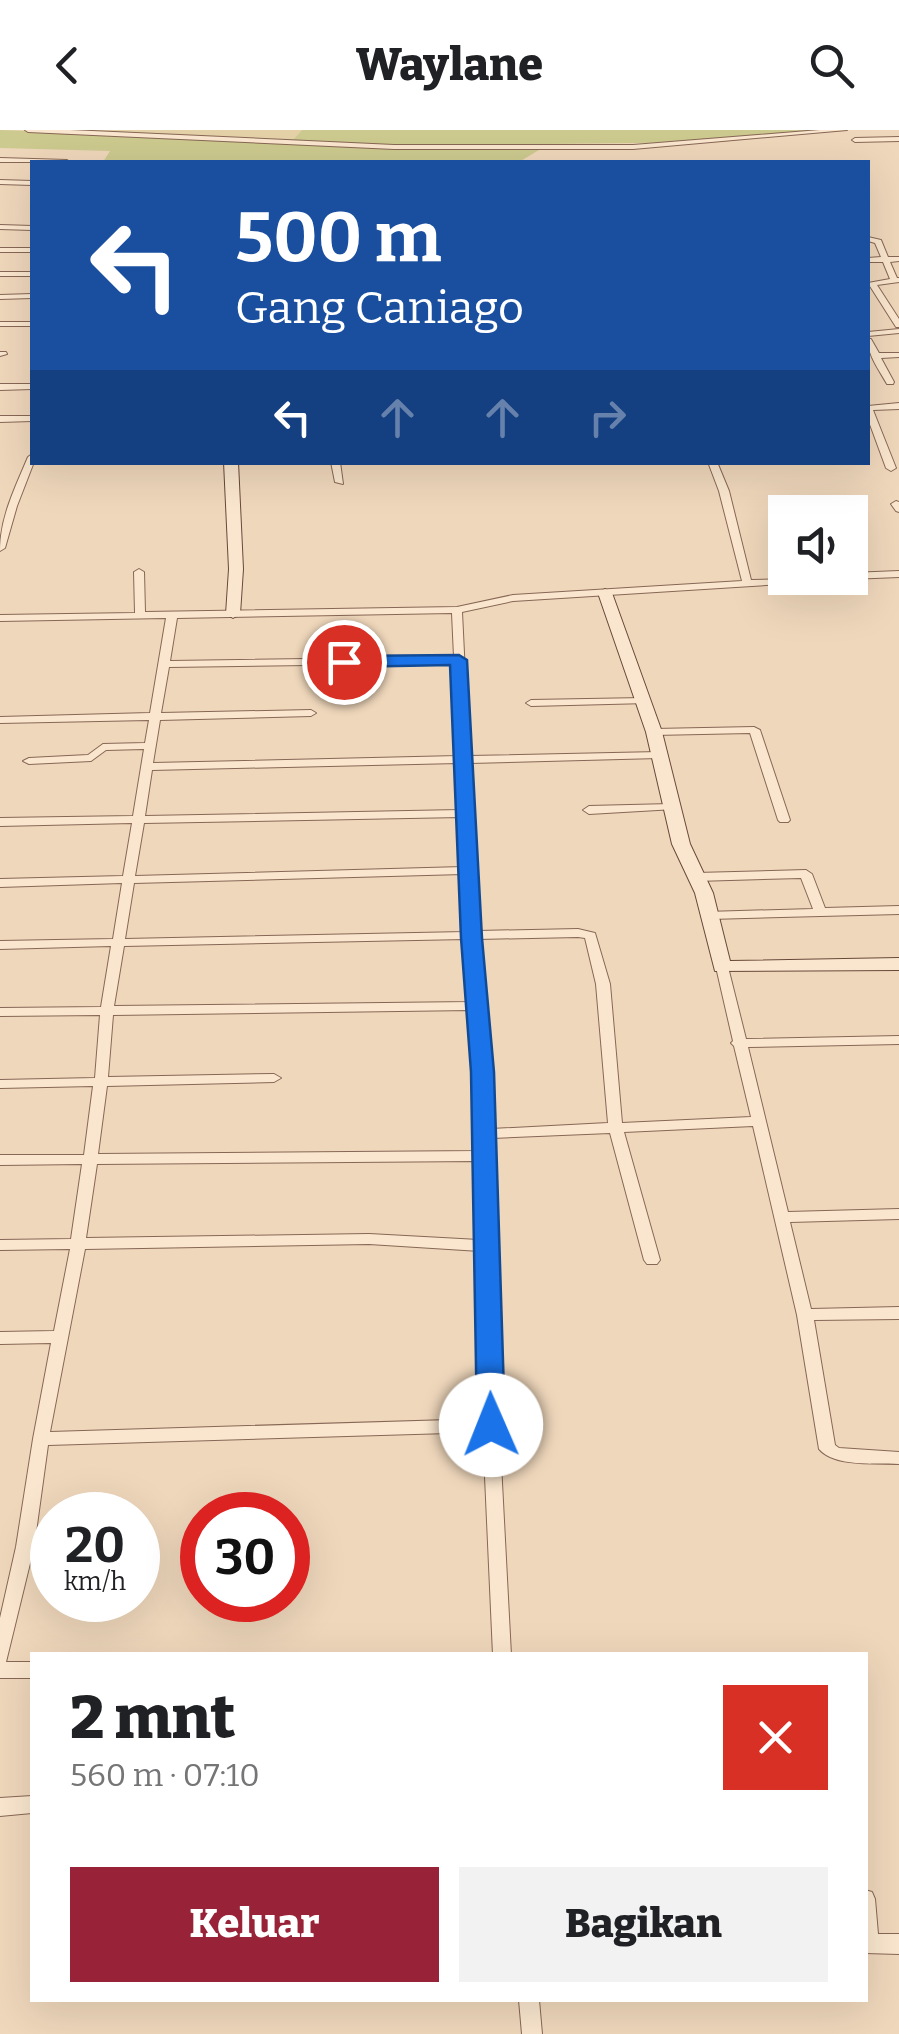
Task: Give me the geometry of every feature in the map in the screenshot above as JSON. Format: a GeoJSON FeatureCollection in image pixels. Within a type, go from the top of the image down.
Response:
{"type":"FeatureCollection","features":[{"type":"Feature","properties":{"kind":"street"},"geometry":{"type":"LineString","coordinates":[[28,130],[394,147],[647,146],[844,130]]}},
{"type":"Feature","properties":{"kind":"street"},"geometry":{"type":"LineString","coordinates":[[855,140],[899,139]]}},
{"type":"Feature","properties":{"kind":"street"},"geometry":{"type":"LineString","coordinates":[[0,160],[30,161]]}},
{"type":"Feature","properties":{"kind":"street"},"geometry":{"type":"LineString","coordinates":[[0,182],[30,183]]}},
{"type":"Feature","properties":{"kind":"street"},"geometry":{"type":"LineString","coordinates":[[0,228],[30,228]]}},
{"type":"Feature","properties":{"kind":"street"},"geometry":{"type":"LineString","coordinates":[[870,239],[877,240],[896,280],[872,283],[899,328],[870,336]]}},
{"type":"Feature","properties":{"kind":"street"},"geometry":{"type":"LineString","coordinates":[[0,250],[30,250]]}},
{"type":"Feature","properties":{"kind":"street"},"geometry":{"type":"LineString","coordinates":[[870,260],[899,259]]}},
{"type":"Feature","properties":{"kind":"street"},"geometry":{"type":"LineString","coordinates":[[0,274],[30,274]]}},
{"type":"Feature","properties":{"kind":"street"},"geometry":{"type":"LineString","coordinates":[[0,296],[30,296]]}},
{"type":"Feature","properties":{"kind":"street"},"geometry":{"type":"LineString","coordinates":[[0,324],[30,324]]}},
{"type":"Feature","properties":{"kind":"street"},"geometry":{"type":"LineString","coordinates":[[870,342],[890,382]]}},
{"type":"Feature","properties":{"kind":"street"},"geometry":{"type":"LineString","coordinates":[[875,356],[899,355]]}},
{"type":"Feature","properties":{"kind":"street"},"geometry":{"type":"LineString","coordinates":[[0,386],[30,386]]}},
{"type":"Feature","properties":{"kind":"street"},"geometry":{"type":"LineString","coordinates":[[870,408],[899,406]]}},
{"type":"Feature","properties":{"kind":"street"},"geometry":{"type":"LineString","coordinates":[[0,419],[30,419]]}},
{"type":"Feature","properties":{"kind":"street"},"geometry":{"type":"LineString","coordinates":[[872,432],[892,468]]}},
{"type":"Feature","properties":{"kind":"street"},"geometry":{"type":"LineString","coordinates":[[870,454],[884,453]]}},
{"type":"Feature","properties":{"kind":"street"},"geometry":{"type":"LineString","coordinates":[[0,548],[30,462]]}},
{"type":"Feature","properties":{"kind":"street"},"geometry":{"type":"LineString","coordinates":[[230,465],[236,568],[233,614]]}},
{"type":"Feature","properties":{"kind":"street"},"geometry":{"type":"LineString","coordinates":[[336,465],[340,482]]}},
{"type":"Feature","properties":{"kind":"street"},"geometry":{"type":"LineString","coordinates":[[713,465],[724,491],[747,582]]}},
{"type":"Feature","properties":{"kind":"street"},"geometry":{"type":"LineString","coordinates":[[140,572],[140,616]]}},
{"type":"Feature","properties":{"kind":"street"},"geometry":{"type":"LineString","coordinates":[[868,575],[899,574]]}},
{"type":"Feature","properties":{"kind":"street"},"geometry":{"type":"LineString","coordinates":[[0,618],[457,610],[513,598],[768,581]]}},
{"type":"Feature","properties":{"kind":"street"},"geometry":{"type":"LineString","coordinates":[[605,593],[644,700],[671,808],[710,915],[805,1315],[827,1449],[836,1454],[899,1458]]}},
{"type":"Feature","properties":{"kind":"street"},"geometry":{"type":"LineString","coordinates":[[457,610],[468,870],[479,1006],[502,1652]]}},
{"type":"Feature","properties":{"kind":"street"},"geometry":{"type":"LineString","coordinates":[[0,1656],[26,1547],[40,1438],[78,1244],[107,1011],[172,615]]}},
{"type":"Feature","properties":{"kind":"street"},"geometry":{"type":"LineString","coordinates":[[163,664],[459,660]]}},
{"type":"Feature","properties":{"kind":"street"},"geometry":{"type":"LineString","coordinates":[[531,704],[644,700]]}},
{"type":"Feature","properties":{"kind":"street"},"geometry":{"type":"LineString","coordinates":[[0,720],[311,714]]}},
{"type":"Feature","properties":{"kind":"street"},"geometry":{"type":"LineString","coordinates":[[654,732],[754,730],[784,820]]}},
{"type":"Feature","properties":{"kind":"street"},"geometry":{"type":"LineString","coordinates":[[30,761],[91,758],[103,747],[148,746]]}},
{"type":"Feature","properties":{"kind":"street"},"geometry":{"type":"LineString","coordinates":[[146,767],[659,755]]}},
{"type":"Feature","properties":{"kind":"street"},"geometry":{"type":"LineString","coordinates":[[590,810],[671,808]]}},
{"type":"Feature","properties":{"kind":"street"},"geometry":{"type":"LineString","coordinates":[[0,822],[466,812]]}},
{"type":"Feature","properties":{"kind":"street"},"geometry":{"type":"LineString","coordinates":[[0,884],[468,870]]}},
{"type":"Feature","properties":{"kind":"street"},"geometry":{"type":"LineString","coordinates":[[696,877],[806,874],[820,912]]}},
{"type":"Feature","properties":{"kind":"street"},"geometry":{"type":"LineString","coordinates":[[710,915],[899,910]]}},
{"type":"Feature","properties":{"kind":"street"},"geometry":{"type":"LineString","coordinates":[[0,945],[578,933],[594,940],[603,984],[615,1125],[652,1260]]}},
{"type":"Feature","properties":{"kind":"street"},"geometry":{"type":"LineString","coordinates":[[722,967],[899,964]]}},
{"type":"Feature","properties":{"kind":"street"},"geometry":{"type":"LineString","coordinates":[[0,1012],[479,1006]]}},
{"type":"Feature","properties":{"kind":"street"},"geometry":{"type":"LineString","coordinates":[[738,1043],[899,1040]]}},
{"type":"Feature","properties":{"kind":"street"},"geometry":{"type":"LineString","coordinates":[[0,1084],[274,1078]]}},
{"type":"Feature","properties":{"kind":"street"},"geometry":{"type":"LineString","coordinates":[[483,1134],[760,1121]]}},
{"type":"Feature","properties":{"kind":"street"},"geometry":{"type":"LineString","coordinates":[[0,1160],[484,1156]]}},
{"type":"Feature","properties":{"kind":"street"},"geometry":{"type":"LineString","coordinates":[[782,1217],[899,1214]]}},
{"type":"Feature","properties":{"kind":"street"},"geometry":{"type":"LineString","coordinates":[[0,1245],[369,1239],[488,1246]]}},
{"type":"Feature","properties":{"kind":"street"},"geometry":{"type":"LineString","coordinates":[[805,1315],[899,1314]]}},
{"type":"Feature","properties":{"kind":"street"},"geometry":{"type":"LineString","coordinates":[[0,1338],[61,1338]]}},
{"type":"Feature","properties":{"kind":"street"},"geometry":{"type":"LineString","coordinates":[[40,1438],[491,1425]]}},
{"type":"Feature","properties":{"kind":"street"},"geometry":{"type":"LineString","coordinates":[[0,1670],[30,1670]]}},
{"type":"Feature","properties":{"kind":"street"},"geometry":{"type":"LineString","coordinates":[[0,1807],[30,1805]]}},
{"type":"Feature","properties":{"kind":"street"},"geometry":{"type":"LineString","coordinates":[[868,1943],[899,1944]]}},
{"type":"Feature","properties":{"kind":"street"},"geometry":{"type":"LineString","coordinates":[[529,2002],[532,2034]]}},
{"type":"Feature","properties":{"kind":"shaded area"},"geometry":{"type":"Polygon","coordinates":[[[0,130],[293,140],[302,130],[836,130],[720,142],[549,144],[522,160],[104,160],[110,151],[0,148],[0,130]]]}},
{"type":"Feature","properties":{"kind":"shaded area"},"geometry":{"type":"Polygon","coordinates":[[[50,130],[302,130],[293,140],[50,130]]]}},
{"type":"Feature","properties":{"kind":"route"},"geometry":{"type":"LineString","coordinates":[[344,662],[459,660],[472,938],[483,1072],[491,1425]]}}]}
